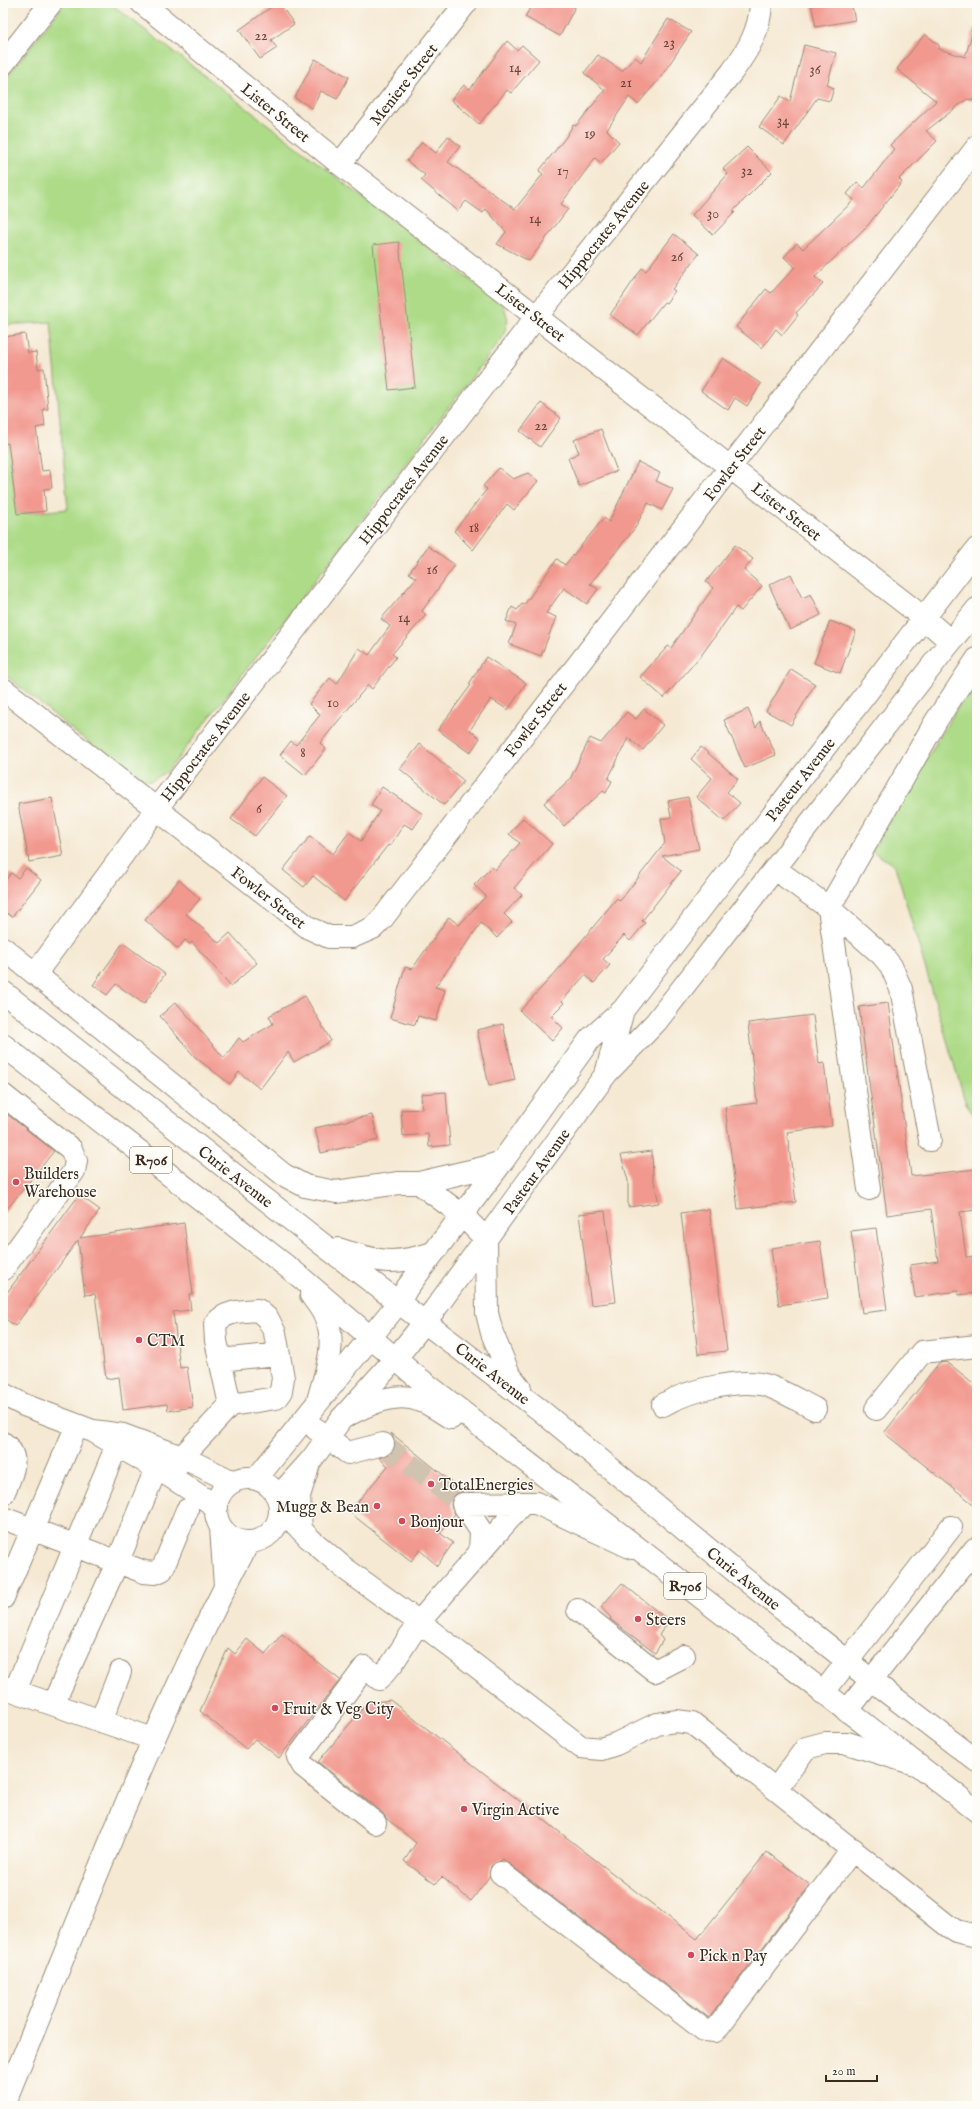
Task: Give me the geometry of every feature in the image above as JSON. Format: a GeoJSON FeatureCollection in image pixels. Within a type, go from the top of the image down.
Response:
{"type":"FeatureCollection","features":[{"type":"Feature","properties":{"kind":"street"},"geometry":{"type":"LineString","coordinates":[[3,64],[51,3]]}},
{"type":"Feature","properties":{"kind":"street","name":"Lister Street"},"geometry":{"type":"LineString","coordinates":[[142,3],[340,164],[924,618],[948,638],[948,645]]}},
{"type":"Feature","properties":{"kind":"street","name":"Meniere Street"},"geometry":{"type":"LineString","coordinates":[[340,164],[466,3]]}},
{"type":"Feature","properties":{"kind":"street","name":"Hippocrates Avenue"},"geometry":{"type":"LineString","coordinates":[[36,973],[157,808],[536,316],[732,72],[752,44],[761,19],[762,3]]}},
{"type":"Feature","properties":{"kind":"street","name":"Fowler Street"},"geometry":{"type":"LineString","coordinates":[[3,689],[317,933],[329,938],[344,938],[358,936],[373,928],[411,883],[498,767],[977,147]]}},
{"type":"Feature","properties":{"kind":"street","name":"Pasteur Avenue"},"geometry":{"type":"LineString","coordinates":[[256,1479],[399,1302],[433,1253],[502,1162],[590,1039],[623,1010],[977,549]]}},
{"type":"Feature","properties":{"kind":"street"},"geometry":{"type":"LineString","coordinates":[[606,1074],[656,1022],[977,609]]}},
{"type":"Feature","properties":{"kind":"street"},"geometry":{"type":"LineString","coordinates":[[869,1189],[829,908],[936,721],[977,659]]}},
{"type":"Feature","properties":{"kind":"street"},"geometry":{"type":"LineString","coordinates":[[775,869],[829,908],[891,966],[901,989],[930,1140]]}},
{"type":"Feature","properties":{"kind":"street","name":"Curie Avenue"},"geometry":{"type":"LineString","coordinates":[[3,948],[36,973],[278,1170],[294,1181],[317,1190],[336,1192],[399,1183],[419,1183],[502,1162]]}},
{"type":"Feature","properties":{"kind":"street","name":"Curie Avenue"},"geometry":{"type":"LineString","coordinates":[[3,992],[322,1244],[540,1410],[742,1577],[871,1680],[977,1761]]}},
{"type":"Feature","properties":{"kind":"street","name":"Pasteur Avenue"},"geometry":{"type":"LineString","coordinates":[[312,1459],[342,1418],[396,1358],[435,1309],[606,1074],[623,1010]]}},
{"type":"Feature","properties":{"kind":"street","name":"R706"},"geometry":{"type":"LineString","coordinates":[[3,1045],[298,1276],[412,1373],[977,1811]]}},
{"type":"Feature","properties":{"kind":"street"},"geometry":{"type":"LineString","coordinates":[[3,1095],[71,1149],[76,1161],[74,1171],[3,1269]]}},
{"type":"Feature","properties":{"kind":"street"},"geometry":{"type":"LineString","coordinates":[[419,1183],[462,1215],[486,1239],[486,1301],[492,1332],[509,1374],[540,1410]]}},
{"type":"Feature","properties":{"kind":"street"},"geometry":{"type":"LineString","coordinates":[[322,1244],[358,1256],[394,1262],[412,1260],[433,1253]]}},
{"type":"Feature","properties":{"kind":"street"},"geometry":{"type":"LineString","coordinates":[[298,1276],[324,1314],[330,1330],[331,1347],[329,1359],[318,1401]]}},
{"type":"Feature","properties":{"kind":"street"},"geometry":{"type":"LineString","coordinates":[[53,1704],[118,1561],[163,1473],[182,1457],[230,1406],[276,1398],[281,1391],[283,1378],[275,1333],[268,1319],[258,1310],[226,1314],[220,1317],[215,1324],[220,1360],[230,1406]]}},
{"type":"Feature","properties":{"kind":"street"},"geometry":{"type":"LineString","coordinates":[[876,1409],[922,1352],[977,1346]]}},
{"type":"Feature","properties":{"kind":"street"},"geometry":{"type":"LineString","coordinates":[[220,1360],[278,1354]]}},
{"type":"Feature","properties":{"kind":"street"},"geometry":{"type":"LineString","coordinates":[[663,1405],[690,1392],[755,1383],[766,1385],[815,1409]]}},
{"type":"Feature","properties":{"kind":"street"},"geometry":{"type":"LineString","coordinates":[[3,1394],[20,1403],[85,1428],[163,1473],[219,1517],[228,1535],[237,1541],[305,1534]]}},
{"type":"Feature","properties":{"kind":"street"},"geometry":{"type":"LineString","coordinates":[[342,1418],[369,1404],[391,1399],[414,1398],[428,1404],[534,1468]]}},
{"type":"Feature","properties":{"kind":"street"},"geometry":{"type":"LineString","coordinates":[[304,1419],[348,1453],[383,1444]]}},
{"type":"Feature","properties":{"kind":"street"},"geometry":{"type":"LineString","coordinates":[[85,1428],[123,1435],[182,1457],[233,1482]]}},
{"type":"Feature","properties":{"kind":"street"},"geometry":{"type":"LineString","coordinates":[[3,1598],[34,1528],[85,1428]]}},
{"type":"Feature","properties":{"kind":"street"},"geometry":{"type":"LineString","coordinates":[[3,1443],[13,1453],[15,1461],[3,1494]]}},
{"type":"Feature","properties":{"kind":"street"},"geometry":{"type":"LineString","coordinates":[[117,1446],[76,1545],[9,1689],[154,1739]]}},
{"type":"Feature","properties":{"kind":"street"},"geometry":{"type":"LineString","coordinates":[[3,2106],[154,1739],[225,1586],[257,1540],[274,1530],[279,1520],[279,1503],[312,1459]]}},
{"type":"Feature","properties":{"kind":"street"},"geometry":{"type":"LineString","coordinates":[[305,1534],[299,1496],[312,1459]]}},
{"type":"Feature","properties":{"kind":"street"},"geometry":{"type":"LineString","coordinates":[[225,1586],[219,1517],[219,1497],[225,1488],[233,1482],[244,1478],[256,1479],[269,1485],[279,1503],[305,1534],[344,1568],[419,1622],[581,1747],[601,1749],[616,1744],[657,1724],[676,1721],[692,1723],[853,1849],[948,1926],[956,1931],[977,1936]]}},
{"type":"Feature","properties":{"kind":"street"},"geometry":{"type":"LineString","coordinates":[[375,1823],[303,1766],[298,1757],[365,1667],[379,1679],[392,1664],[419,1622],[523,1503]]}},
{"type":"Feature","properties":{"kind":"street"},"geometry":{"type":"LineString","coordinates":[[480,1552],[481,1531],[463,1504],[536,1503],[646,1554]]}},
{"type":"Feature","properties":{"kind":"street"},"geometry":{"type":"LineString","coordinates":[[3,1518],[34,1528],[144,1572],[155,1573],[162,1570],[187,1510]]}},
{"type":"Feature","properties":{"kind":"street"},"geometry":{"type":"LineString","coordinates":[[823,1693],[951,1527]]}},
{"type":"Feature","properties":{"kind":"street"},"geometry":{"type":"LineString","coordinates":[[847,1711],[975,1548]]}},
{"type":"Feature","properties":{"kind":"street"},"geometry":{"type":"LineString","coordinates":[[578,1610],[655,1671],[684,1656]]}},
{"type":"Feature","properties":{"kind":"street"},"geometry":{"type":"LineString","coordinates":[[101,1721],[120,1672]]}},
{"type":"Feature","properties":{"kind":"street"},"geometry":{"type":"LineString","coordinates":[[776,1789],[806,1748],[825,1743],[847,1743],[920,1766]]}},
{"type":"Feature","properties":{"kind":"street"},"geometry":{"type":"LineString","coordinates":[[501,1873],[704,2030],[711,2032],[715,2031],[853,1849]]}},
{"type":"Feature","properties":{"kind":"green space"},"geometry":{"type":"Polygon","coordinates":[[[65,3],[110,3],[504,306],[508,320],[503,337],[168,771],[151,781],[134,776],[76,733],[3,673],[3,444],[8,443],[17,514],[68,509],[51,322],[3,325],[3,82],[65,3]]]}},
{"type":"Feature","properties":{"kind":"green space"},"geometry":{"type":"Polygon","coordinates":[[[976,676],[977,1121],[965,1101],[895,866],[872,851],[976,676]]]}},
{"type":"Feature","properties":{"kind":"building"},"geometry":{"type":"Polygon","coordinates":[[[279,3],[294,24],[271,40],[277,48],[260,59],[239,30],[279,3]]]}},
{"type":"Feature","properties":{"kind":"building"},"geometry":{"type":"Polygon","coordinates":[[[533,3],[577,3],[560,36],[525,17],[533,3]]]}},
{"type":"Feature","properties":{"kind":"building"},"geometry":{"type":"Polygon","coordinates":[[[811,3],[851,3],[855,20],[816,27],[811,3]]]}},
{"type":"Feature","properties":{"kind":"building"},"geometry":{"type":"Polygon","coordinates":[[[668,19],[691,32],[660,78],[638,104],[629,97],[607,130],[619,142],[601,163],[595,158],[561,204],[568,209],[529,261],[497,244],[506,232],[486,209],[483,213],[466,201],[458,211],[421,180],[425,175],[407,161],[422,142],[436,153],[448,136],[460,146],[448,162],[515,209],[543,174],[539,171],[566,137],[573,125],[576,126],[605,90],[584,73],[598,55],[622,71],[635,57],[641,62],[668,19]]]}},
{"type":"Feature","properties":{"kind":"building"},"geometry":{"type":"Polygon","coordinates":[[[974,28],[977,28],[977,102],[967,99],[926,131],[937,141],[899,179],[902,182],[868,225],[815,277],[823,284],[796,313],[798,315],[782,335],[776,329],[762,348],[736,327],[766,289],[771,293],[795,267],[784,257],[797,243],[803,249],[854,200],[847,194],[857,182],[864,188],[894,149],[890,145],[936,101],[897,69],[925,34],[939,45],[939,49],[965,57],[974,28]]]}},
{"type":"Feature","properties":{"kind":"building"},"geometry":{"type":"Polygon","coordinates":[[[507,41],[517,50],[522,45],[539,60],[511,93],[507,90],[479,124],[451,100],[464,85],[470,89],[507,41]]]}},
{"type":"Feature","properties":{"kind":"building"},"geometry":{"type":"Polygon","coordinates":[[[804,45],[836,53],[827,85],[834,88],[830,101],[817,98],[784,145],[759,127],[781,96],[790,102],[804,45]]]}},
{"type":"Feature","properties":{"kind":"building"},"geometry":{"type":"Polygon","coordinates":[[[315,59],[349,77],[337,99],[321,91],[312,108],[295,98],[315,59]]]}},
{"type":"Feature","properties":{"kind":"building"},"geometry":{"type":"Polygon","coordinates":[[[747,147],[772,172],[733,211],[735,212],[713,235],[692,215],[728,174],[723,169],[747,147]]]}},
{"type":"Feature","properties":{"kind":"building"},"geometry":{"type":"Polygon","coordinates":[[[674,234],[699,254],[672,289],[675,291],[666,303],[664,302],[638,335],[610,315],[642,268],[646,271],[674,234]]]}},
{"type":"Feature","properties":{"kind":"building"},"geometry":{"type":"Polygon","coordinates":[[[399,242],[415,387],[389,390],[373,245],[399,242]]]}},
{"type":"Feature","properties":{"kind":"building"},"geometry":{"type":"Polygon","coordinates":[[[25,334],[28,353],[36,352],[38,369],[44,368],[48,409],[43,409],[45,426],[36,428],[42,471],[50,470],[52,488],[44,489],[46,511],[17,514],[8,443],[3,444],[3,337],[25,334]]]}},
{"type":"Feature","properties":{"kind":"building"},"geometry":{"type":"Polygon","coordinates":[[[723,358],[761,384],[747,406],[735,398],[728,410],[701,391],[723,358]]]}},
{"type":"Feature","properties":{"kind":"building"},"geometry":{"type":"Polygon","coordinates":[[[541,403],[561,418],[540,447],[520,431],[541,403]]]}},
{"type":"Feature","properties":{"kind":"building"},"geometry":{"type":"Polygon","coordinates":[[[601,429],[617,471],[579,486],[568,458],[579,453],[574,440],[601,429]]]}},
{"type":"Feature","properties":{"kind":"building"},"geometry":{"type":"Polygon","coordinates":[[[638,462],[660,473],[656,481],[673,489],[662,510],[648,503],[635,528],[590,584],[598,589],[587,604],[564,588],[546,613],[556,617],[541,656],[509,644],[516,625],[506,621],[512,607],[517,610],[522,604],[524,605],[557,559],[565,565],[604,518],[609,522],[638,462]]]}},
{"type":"Feature","properties":{"kind":"building"},"geometry":{"type":"Polygon","coordinates":[[[499,468],[513,479],[528,473],[538,481],[514,510],[507,504],[473,550],[454,531],[487,489],[483,486],[499,468]]]}},
{"type":"Feature","properties":{"kind":"building"},"geometry":{"type":"Polygon","coordinates":[[[735,545],[753,559],[744,570],[762,586],[741,611],[736,607],[703,653],[664,698],[640,677],[668,646],[671,648],[713,588],[706,582],[735,545]]]}},
{"type":"Feature","properties":{"kind":"building"},"geometry":{"type":"Polygon","coordinates":[[[428,546],[455,565],[422,611],[426,615],[392,654],[396,657],[372,689],[368,685],[320,743],[326,749],[305,775],[280,755],[291,741],[296,745],[320,715],[309,704],[330,678],[337,684],[359,648],[369,655],[390,626],[381,619],[416,578],[409,573],[428,546]]]}},
{"type":"Feature","properties":{"kind":"building"},"geometry":{"type":"Polygon","coordinates":[[[791,574],[802,598],[811,594],[821,615],[790,630],[769,585],[791,574]]]}},
{"type":"Feature","properties":{"kind":"building"},"geometry":{"type":"Polygon","coordinates":[[[830,621],[856,631],[840,673],[814,663],[830,621]]]}},
{"type":"Feature","properties":{"kind":"building"},"geometry":{"type":"Polygon","coordinates":[[[486,657],[526,683],[508,710],[491,699],[470,730],[480,738],[470,753],[438,730],[471,685],[469,684],[486,657]]]}},
{"type":"Feature","properties":{"kind":"building"},"geometry":{"type":"Polygon","coordinates":[[[791,669],[815,684],[791,725],[766,711],[791,669]]]}},
{"type":"Feature","properties":{"kind":"building"},"geometry":{"type":"Polygon","coordinates":[[[644,709],[663,725],[643,750],[628,738],[608,779],[612,781],[606,793],[603,791],[564,826],[544,803],[570,779],[590,738],[601,743],[627,712],[636,719],[644,709]]]}},
{"type":"Feature","properties":{"kind":"building"},"geometry":{"type":"Polygon","coordinates":[[[748,709],[756,728],[760,721],[776,755],[745,768],[724,720],[748,709]]]}},
{"type":"Feature","properties":{"kind":"building"},"geometry":{"type":"Polygon","coordinates":[[[420,744],[464,781],[444,805],[400,769],[420,744]]]}},
{"type":"Feature","properties":{"kind":"building"},"geometry":{"type":"Polygon","coordinates":[[[701,747],[738,779],[727,792],[740,803],[724,821],[696,797],[712,778],[691,759],[701,747]]]}},
{"type":"Feature","properties":{"kind":"building"},"geometry":{"type":"Polygon","coordinates":[[[262,777],[287,796],[255,836],[231,819],[262,777]]]}},
{"type":"Feature","properties":{"kind":"building"},"geometry":{"type":"Polygon","coordinates":[[[382,787],[423,814],[413,829],[404,824],[390,846],[388,845],[344,901],[313,876],[304,887],[283,870],[310,836],[333,854],[349,832],[361,841],[380,811],[371,805],[382,787]]]}},
{"type":"Feature","properties":{"kind":"building"},"geometry":{"type":"Polygon","coordinates":[[[688,797],[699,849],[662,856],[681,871],[642,921],[645,923],[630,941],[624,935],[603,959],[610,965],[594,983],[585,975],[562,1001],[564,1003],[551,1016],[563,1028],[552,1041],[520,1011],[556,972],[617,898],[620,901],[665,843],[661,819],[671,817],[668,801],[688,797]]]}},
{"type":"Feature","properties":{"kind":"building"},"geometry":{"type":"Polygon","coordinates":[[[52,798],[63,856],[29,862],[18,804],[52,798]]]}},
{"type":"Feature","properties":{"kind":"building"},"geometry":{"type":"Polygon","coordinates":[[[523,818],[552,844],[514,888],[522,895],[504,914],[512,922],[497,938],[481,923],[435,987],[445,990],[436,1021],[418,1016],[415,1025],[390,1018],[405,967],[412,969],[449,917],[459,925],[486,896],[474,885],[492,867],[495,870],[520,843],[509,834],[523,818]]]}},
{"type":"Feature","properties":{"kind":"building"},"geometry":{"type":"Polygon","coordinates":[[[26,868],[41,880],[12,917],[3,910],[3,884],[11,873],[18,878],[26,868]]]}},
{"type":"Feature","properties":{"kind":"building"},"geometry":{"type":"Polygon","coordinates":[[[179,880],[200,899],[186,914],[219,943],[230,933],[257,963],[231,986],[192,942],[190,944],[185,940],[178,949],[145,920],[179,880]]]}},
{"type":"Feature","properties":{"kind":"building"},"geometry":{"type":"Polygon","coordinates":[[[123,943],[165,974],[144,1004],[116,984],[107,995],[93,985],[123,943]]]}},
{"type":"Feature","properties":{"kind":"building"},"geometry":{"type":"Polygon","coordinates":[[[305,996],[331,1041],[294,1062],[288,1052],[260,1089],[239,1072],[230,1084],[195,1057],[160,1016],[176,1002],[224,1058],[239,1038],[243,1042],[273,1024],[269,1016],[305,996]]]}},
{"type":"Feature","properties":{"kind":"building"},"geometry":{"type":"Polygon","coordinates":[[[888,1003],[911,1176],[977,1169],[977,1210],[960,1212],[966,1257],[977,1256],[977,1293],[958,1295],[958,1291],[915,1297],[910,1265],[938,1261],[931,1209],[887,1215],[859,1007],[888,1003]]]}},
{"type":"Feature","properties":{"kind":"building"},"geometry":{"type":"Polygon","coordinates":[[[813,1015],[819,1064],[824,1063],[832,1126],[787,1132],[796,1202],[738,1209],[725,1107],[757,1103],[748,1023],[813,1015]]]}},
{"type":"Feature","properties":{"kind":"building"},"geometry":{"type":"Polygon","coordinates":[[[503,1024],[515,1080],[489,1086],[477,1030],[503,1024]]]}},
{"type":"Feature","properties":{"kind":"building"},"geometry":{"type":"Polygon","coordinates":[[[446,1092],[450,1145],[429,1147],[428,1134],[403,1136],[401,1110],[422,1109],[421,1094],[446,1092]]]}},
{"type":"Feature","properties":{"kind":"building","name":"Builders Warehouse"},"geometry":{"type":"Polygon","coordinates":[[[3,1111],[54,1151],[3,1214],[3,1111]]]}},
{"type":"Feature","properties":{"kind":"building"},"geometry":{"type":"Polygon","coordinates":[[[372,1115],[378,1140],[321,1153],[315,1128],[372,1115]]]}},
{"type":"Feature","properties":{"kind":"building"},"geometry":{"type":"Polygon","coordinates":[[[652,1151],[653,1178],[659,1203],[628,1207],[628,1181],[621,1155],[652,1151]]]}},
{"type":"Feature","properties":{"kind":"building","name":"CTM"},"geometry":{"type":"Polygon","coordinates":[[[79,1195],[100,1210],[80,1238],[184,1223],[193,1294],[189,1294],[191,1310],[173,1312],[180,1368],[187,1367],[193,1407],[168,1411],[167,1404],[123,1410],[119,1377],[106,1379],[95,1294],[85,1295],[78,1240],[15,1326],[3,1317],[3,1298],[79,1195]]]}},
{"type":"Feature","properties":{"kind":"building"},"geometry":{"type":"Polygon","coordinates":[[[709,1209],[727,1351],[698,1354],[681,1213],[709,1209]]]}},
{"type":"Feature","properties":{"kind":"building"},"geometry":{"type":"Polygon","coordinates":[[[605,1211],[616,1302],[591,1305],[579,1214],[605,1211]]]}},
{"type":"Feature","properties":{"kind":"building"},"geometry":{"type":"Polygon","coordinates":[[[876,1228],[887,1310],[862,1313],[851,1231],[876,1228]]]}},
{"type":"Feature","properties":{"kind":"building"},"geometry":{"type":"Polygon","coordinates":[[[820,1241],[828,1298],[779,1305],[771,1248],[820,1241]]]}},
{"type":"Feature","properties":{"kind":"building"},"geometry":{"type":"Polygon","coordinates":[[[947,1362],[977,1386],[977,1507],[884,1433],[939,1363],[947,1362]]]}},
{"type":"Feature","properties":{"kind":"building"},"geometry":{"type":"Polygon","coordinates":[[[391,1433],[463,1491],[456,1494],[452,1499],[451,1505],[455,1514],[440,1533],[453,1543],[437,1566],[420,1550],[411,1561],[349,1512],[388,1466],[379,1458],[391,1453],[395,1448],[395,1441],[391,1433]]]}},
{"type":"Feature","properties":{"kind":"building","name":"Steers"},"geometry":{"type":"Polygon","coordinates":[[[622,1583],[669,1621],[659,1635],[663,1640],[655,1653],[610,1619],[611,1618],[601,1607],[622,1583]]]}},
{"type":"Feature","properties":{"kind":"building"},"geometry":{"type":"Polygon","coordinates":[[[282,1634],[340,1680],[279,1758],[255,1739],[246,1749],[200,1711],[228,1648],[235,1654],[247,1639],[265,1654],[282,1634]]]}},
{"type":"Feature","properties":{"kind":"building"},"geometry":{"type":"Polygon","coordinates":[[[390,1700],[697,1939],[767,1852],[810,1885],[709,2018],[503,1859],[491,1866],[489,1877],[471,1901],[442,1877],[435,1884],[404,1861],[416,1843],[387,1819],[383,1813],[318,1762],[367,1703],[390,1700]]]}},
{"type":"Feature","properties":{"kind":"tunnel"},"geometry":{"type":"LineString","coordinates":[[383,1444],[463,1504]]}},
{"type":"Feature","properties":{"kind":"place","name":"Builders Warehouse"},"geometry":{"type":"Point","coordinates":[16,1182]}},
{"type":"Feature","properties":{"kind":"place","name":"CTM"},"geometry":{"type":"Point","coordinates":[139,1340]}},
{"type":"Feature","properties":{"kind":"place","name":"TotalEnergies"},"geometry":{"type":"Point","coordinates":[431,1484]}},
{"type":"Feature","properties":{"kind":"place","name":"Mugg & Bean"},"geometry":{"type":"Point","coordinates":[377,1506]}},
{"type":"Feature","properties":{"kind":"place","name":"Bonjour"},"geometry":{"type":"Point","coordinates":[402,1521]}},
{"type":"Feature","properties":{"kind":"place","name":"Steers"},"geometry":{"type":"Point","coordinates":[638,1619]}},
{"type":"Feature","properties":{"kind":"place","name":"Fruit & Veg City"},"geometry":{"type":"Point","coordinates":[275,1708]}},
{"type":"Feature","properties":{"kind":"place","name":"Virgin Active"},"geometry":{"type":"Point","coordinates":[464,1809]}},
{"type":"Feature","properties":{"kind":"place","name":"Pick n Pay"},"geometry":{"type":"Point","coordinates":[691,1955]}}]}
